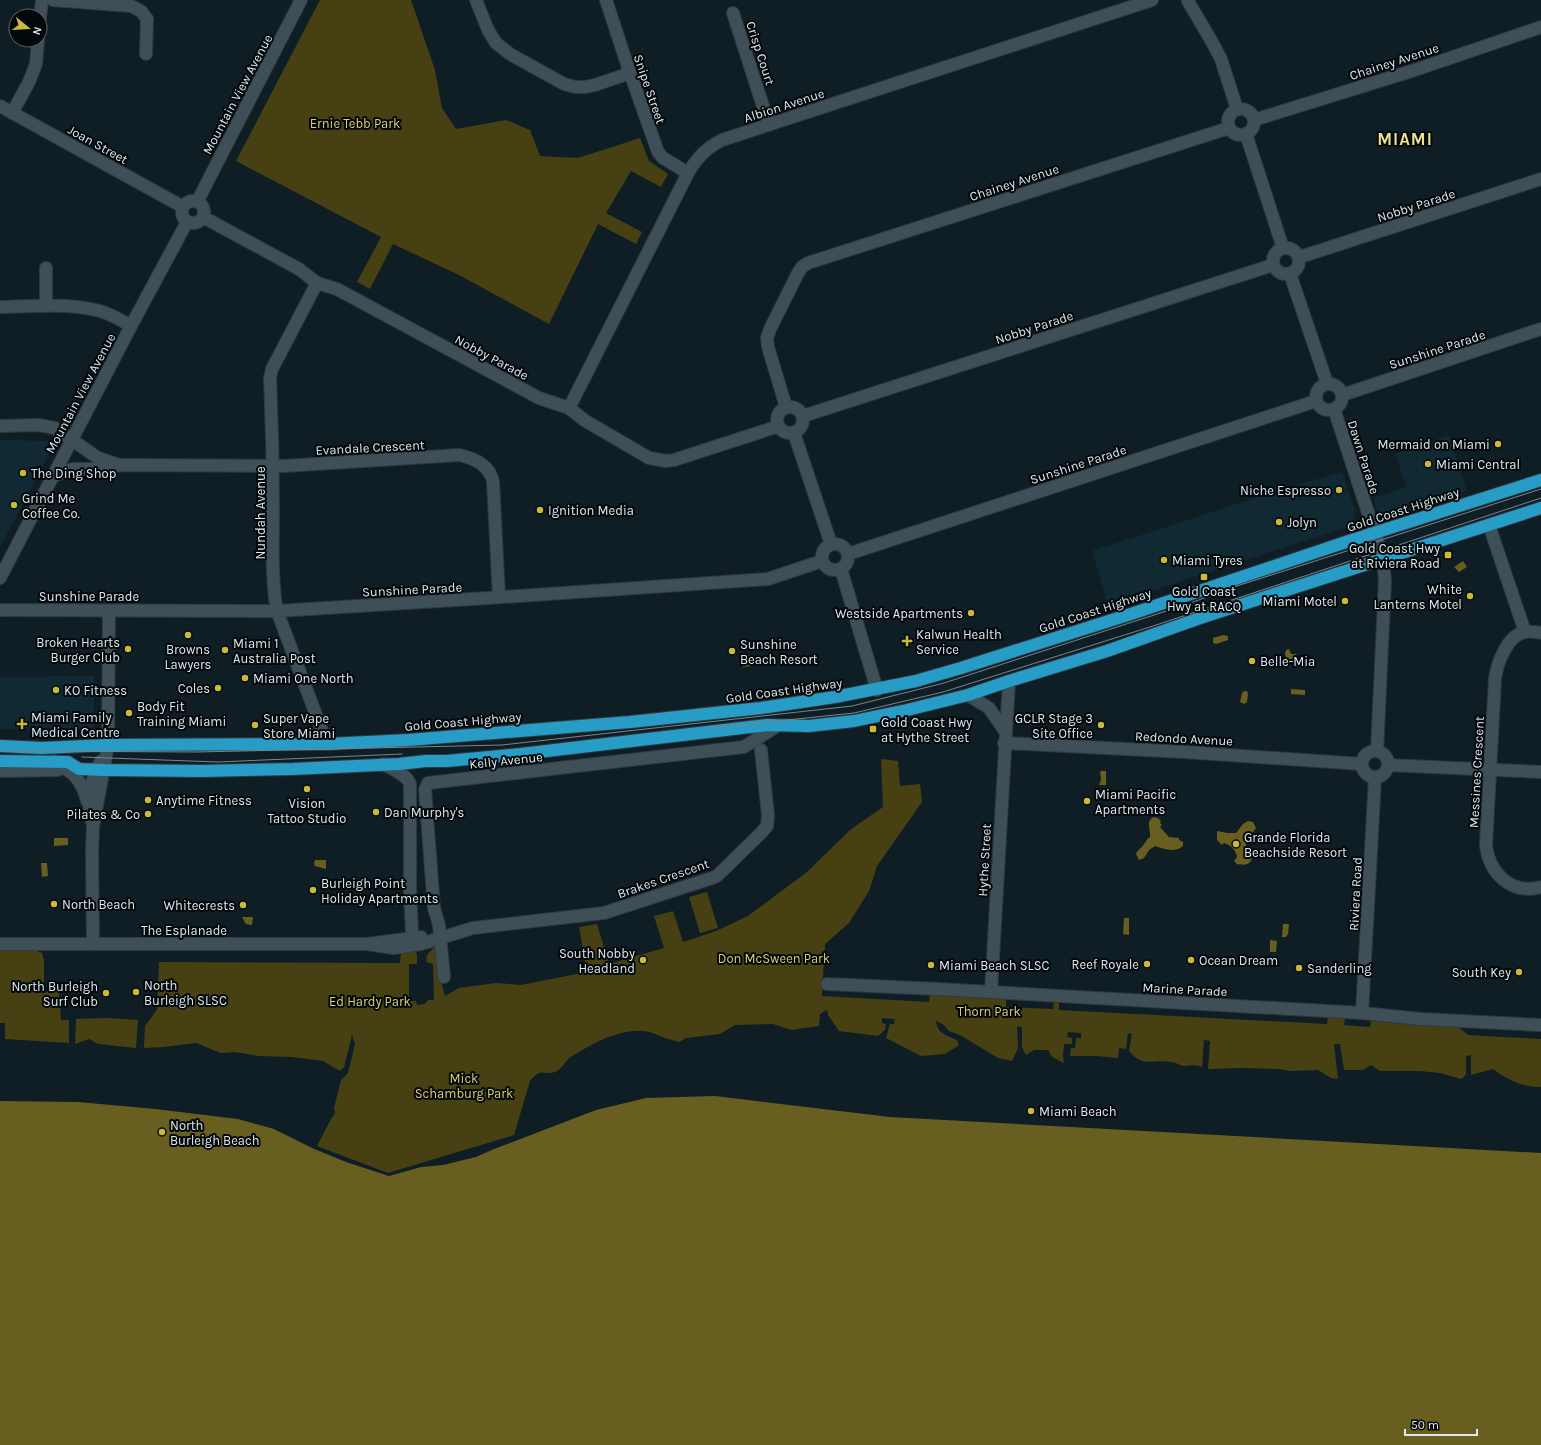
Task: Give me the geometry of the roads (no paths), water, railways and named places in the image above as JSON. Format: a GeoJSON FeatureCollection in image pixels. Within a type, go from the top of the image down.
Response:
{"type":"FeatureCollection","features":[{"type":"Feature","properties":{"kind":"highway","name":"Gold Coast Highway"},"geometry":{"type":"LineString","coordinates":[[0,746],[42,748],[108,745],[327,744],[460,737],[630,722],[761,708],[877,690],[916,682],[961,668],[1541,480]]}},
{"type":"Feature","properties":{"kind":"highway"},"geometry":{"type":"LineString","coordinates":[[0,761],[100,770],[202,771],[293,769],[448,761],[767,726],[809,726],[854,721],[968,695],[1009,681],[1107,652],[1204,617],[1541,508]]}},
{"type":"Feature","properties":{"kind":"street"},"geometry":{"type":"LineString","coordinates":[[53,0],[131,6],[140,11],[147,19],[146,54]]}},
{"type":"Feature","properties":{"kind":"street","name":"Mountain View Avenue"},"geometry":{"type":"LineString","coordinates":[[197,202],[301,0]]}},
{"type":"Feature","properties":{"kind":"street"},"geometry":{"type":"LineString","coordinates":[[476,0],[488,30],[496,43],[510,54],[564,84],[575,87],[584,87],[595,85],[630,73]]}},
{"type":"Feature","properties":{"kind":"street","name":"Snipe Street"},"geometry":{"type":"LineString","coordinates":[[606,0],[658,152],[663,158],[688,173]]}},
{"type":"Feature","properties":{"kind":"street","name":"Albion Avenue"},"geometry":{"type":"LineString","coordinates":[[570,408],[688,173],[702,153],[714,144],[1152,0]]}},
{"type":"Feature","properties":{"kind":"street"},"geometry":{"type":"LineString","coordinates":[[1185,0],[1221,59],[1237,109]]}},
{"type":"Feature","properties":{"kind":"street","name":"Crisp Court"},"geometry":{"type":"LineString","coordinates":[[733,13],[769,125]]}},
{"type":"Feature","properties":{"kind":"street","name":"Chainey Avenue"},"geometry":{"type":"LineString","coordinates":[[1254,120],[1415,70],[1541,27]]}},
{"type":"Feature","properties":{"kind":"street"},"geometry":{"type":"LineString","coordinates":[[12,113],[29,82],[36,64],[37,48]]}},
{"type":"Feature","properties":{"kind":"street","name":"Joan Street"},"geometry":{"type":"LineString","coordinates":[[0,106],[183,207]]}},
{"type":"Feature","properties":{"kind":"street"},"geometry":{"type":"LineString","coordinates":[[1237,109],[1247,110],[1253,116],[1254,120],[1251,130],[1246,134],[1238,135],[1233,133],[1229,128],[1227,122],[1229,115],[1237,109]]}},
{"type":"Feature","properties":{"kind":"street","name":"Chainey Avenue"},"geometry":{"type":"LineString","coordinates":[[786,407],[768,347],[768,338],[770,329],[798,273],[802,267],[808,263],[1229,128]]}},
{"type":"Feature","properties":{"kind":"street"},"geometry":{"type":"LineString","coordinates":[[1246,134],[1283,248]]}},
{"type":"Feature","properties":{"kind":"street","name":"Nobby Parade"},"geometry":{"type":"LineString","coordinates":[[1300,257],[1541,179]]}},
{"type":"Feature","properties":{"kind":"street"},"geometry":{"type":"LineString","coordinates":[[191,201],[197,202],[204,210],[203,217],[195,223],[187,222],[182,214],[183,207],[191,201]]}},
{"type":"Feature","properties":{"kind":"street","name":"Nobby Parade"},"geometry":{"type":"LineString","coordinates":[[203,217],[299,269],[317,283],[337,289],[539,398],[570,408],[584,420],[640,453],[654,459],[666,461],[778,426]]}},
{"type":"Feature","properties":{"kind":"street","name":"Mountain View Avenue"},"geometry":{"type":"LineString","coordinates":[[0,578],[131,326],[187,222]]}},
{"type":"Feature","properties":{"kind":"street"},"geometry":{"type":"LineString","coordinates":[[1283,248],[1293,249],[1300,257],[1297,269],[1290,274],[1278,272],[1273,265],[1274,254],[1283,248]]}},
{"type":"Feature","properties":{"kind":"street","name":"Nobby Parade"},"geometry":{"type":"LineString","coordinates":[[803,416],[1273,265]]}},
{"type":"Feature","properties":{"kind":"street"},"geometry":{"type":"LineString","coordinates":[[46,268],[46,306]]}},
{"type":"Feature","properties":{"kind":"street"},"geometry":{"type":"LineString","coordinates":[[1290,274],[1326,383]]}},
{"type":"Feature","properties":{"kind":"street","name":"Nundah Avenue"},"geometry":{"type":"LineString","coordinates":[[317,283],[272,369],[270,378],[275,599],[277,610],[327,744]]}},
{"type":"Feature","properties":{"kind":"street"},"geometry":{"type":"LineString","coordinates":[[0,307],[76,307],[96,310],[131,326]]}},
{"type":"Feature","properties":{"kind":"street","name":"Sunshine Parade"},"geometry":{"type":"LineString","coordinates":[[1342,395],[1541,329]]}},
{"type":"Feature","properties":{"kind":"street"},"geometry":{"type":"LineString","coordinates":[[1326,383],[1336,385],[1342,395],[1340,405],[1334,409],[1327,410],[1321,408],[1316,401],[1317,390],[1320,386],[1326,383]]}},
{"type":"Feature","properties":{"kind":"street","name":"Sunshine Parade"},"geometry":{"type":"LineString","coordinates":[[848,554],[1316,401]]}},
{"type":"Feature","properties":{"kind":"street"},"geometry":{"type":"LineString","coordinates":[[786,407],[795,407],[802,412],[804,420],[801,428],[794,433],[785,432],[778,426],[778,415],[780,411],[786,407]]}},
{"type":"Feature","properties":{"kind":"street","name":"Dawn Parade"},"geometry":{"type":"LineString","coordinates":[[1334,409],[1383,558]]}},
{"type":"Feature","properties":{"kind":"street","name":"Evandale Crescent"},"geometry":{"type":"LineString","coordinates":[[0,426],[49,426],[59,430],[98,458],[120,466]]}},
{"type":"Feature","properties":{"kind":"street"},"geometry":{"type":"LineString","coordinates":[[794,433],[831,544]]}},
{"type":"Feature","properties":{"kind":"street","name":"Evandale Crescent"},"geometry":{"type":"LineString","coordinates":[[53,476],[73,468],[103,469],[120,466],[273,466],[459,455],[469,457],[480,463],[491,473],[493,481],[499,597]]}},
{"type":"Feature","properties":{"kind":"street"},"geometry":{"type":"LineString","coordinates":[[1489,525],[1524,632],[1541,633]]}},
{"type":"Feature","properties":{"kind":"street"},"geometry":{"type":"LineString","coordinates":[[831,544],[840,544],[848,554],[847,563],[841,569],[836,570],[827,568],[822,561],[821,557],[824,549],[831,544]]}},
{"type":"Feature","properties":{"kind":"street"},"geometry":{"type":"LineString","coordinates":[[1377,751],[1385,581],[1383,558]]}},
{"type":"Feature","properties":{"kind":"street","name":"Sunshine Parade"},"geometry":{"type":"LineString","coordinates":[[0,610],[277,610],[499,597],[768,579],[822,561]]}},
{"type":"Feature","properties":{"kind":"street"},"geometry":{"type":"LineString","coordinates":[[841,569],[877,690]]}},
{"type":"Feature","properties":{"kind":"street"},"geometry":{"type":"LineString","coordinates":[[93,944],[93,827],[100,770],[108,745],[109,610]]}},
{"type":"Feature","properties":{"kind":"street","name":"Messines Crescent"},"geometry":{"type":"LineString","coordinates":[[1524,632],[1516,636],[1500,657],[1494,679],[1491,770],[1486,845],[1490,861],[1497,874],[1514,885],[1534,889],[1541,887]]}},
{"type":"Feature","properties":{"kind":"street","name":"Hythe Street"},"geometry":{"type":"LineString","coordinates":[[991,992],[1004,741],[1009,681]]}},
{"type":"Feature","properties":{"kind":"street"},"geometry":{"type":"LineString","coordinates":[[968,695],[989,708],[1004,741]]}},
{"type":"Feature","properties":{"kind":"street","name":"Kelly Avenue"},"geometry":{"type":"LineString","coordinates":[[444,978],[440,936],[435,909],[425,790],[428,783],[744,747],[778,726]]}},
{"type":"Feature","properties":{"kind":"street","name":"Redondo Avenue"},"geometry":{"type":"LineString","coordinates":[[1004,741],[1362,764]]}},
{"type":"Feature","properties":{"kind":"street","name":"Brakes Crescent"},"geometry":{"type":"LineString","coordinates":[[417,941],[440,936],[457,927],[473,928],[604,913],[715,876],[761,832],[768,823],[761,750]]}},
{"type":"Feature","properties":{"kind":"street"},"geometry":{"type":"LineString","coordinates":[[1377,751],[1385,755],[1388,765],[1386,772],[1375,778],[1368,775],[1362,764],[1364,757],[1367,754],[1377,751]]}},
{"type":"Feature","properties":{"kind":"street"},"geometry":{"type":"LineString","coordinates":[[382,764],[407,778],[410,784],[410,895],[412,930],[417,941]]}},
{"type":"Feature","properties":{"kind":"street"},"geometry":{"type":"LineString","coordinates":[[1388,765],[1541,772]]}},
{"type":"Feature","properties":{"kind":"street"},"geometry":{"type":"LineString","coordinates":[[0,771],[56,766],[80,782],[88,804],[93,827]]}},
{"type":"Feature","properties":{"kind":"street"},"geometry":{"type":"LineString","coordinates":[[88,804],[90,785],[100,770]]}},
{"type":"Feature","properties":{"kind":"street","name":"Riviera Road"},"geometry":{"type":"LineString","coordinates":[[1362,1013],[1375,778]]}},
{"type":"Feature","properties":{"kind":"street","name":"The Esplanade"},"geometry":{"type":"LineString","coordinates":[[0,944],[368,944],[394,948],[417,941]]}},
{"type":"Feature","properties":{"kind":"street","name":"Marine Parade"},"geometry":{"type":"LineString","coordinates":[[827,984],[1362,1013],[1422,1019],[1541,1025]]}},
{"type":"Feature","properties":{"kind":"tram line"},"geometry":{"type":"LineString","coordinates":[[0,751],[197,752],[502,745],[852,706],[944,683],[1185,605],[1240,585],[1541,489]]}},
{"type":"Feature","properties":{"kind":"tram line"},"geometry":{"type":"LineString","coordinates":[[711,728],[854,713],[943,692],[1150,627],[1541,498]]}},
{"type":"Feature","properties":{"kind":"tram line"},"geometry":{"type":"LineString","coordinates":[[82,757],[218,762],[402,754]]}},
{"type":"Feature","properties":{"kind":"place","name":"Mermaid on Miami"},"geometry":{"type":"Point","coordinates":[1498,444]}},
{"type":"Feature","properties":{"kind":"place","name":"Miami Central"},"geometry":{"type":"Point","coordinates":[1428,464]}},
{"type":"Feature","properties":{"kind":"place","name":"The Ding Shop"},"geometry":{"type":"Point","coordinates":[23,473]}},
{"type":"Feature","properties":{"kind":"place","name":"Niche Espresso"},"geometry":{"type":"Point","coordinates":[1339,490]}},
{"type":"Feature","properties":{"kind":"place","name":"Grind Me Coffee Co."},"geometry":{"type":"Point","coordinates":[14,505]}},
{"type":"Feature","properties":{"kind":"place","name":"Ignition Media"},"geometry":{"type":"Point","coordinates":[540,510]}},
{"type":"Feature","properties":{"kind":"place","name":"Jolyn"},"geometry":{"type":"Point","coordinates":[1279,522]}},
{"type":"Feature","properties":{"kind":"place","name":"Gold Coast Hwy at Riviera Road"},"geometry":{"type":"Point","coordinates":[1448,555]}},
{"type":"Feature","properties":{"kind":"place","name":"Miami Tyres"},"geometry":{"type":"Point","coordinates":[1164,560]}},
{"type":"Feature","properties":{"kind":"place","name":"Gold Coast Hwy at RACQ"},"geometry":{"type":"Point","coordinates":[1204,577]}},
{"type":"Feature","properties":{"kind":"place","name":"White Lanterns Motel"},"geometry":{"type":"Point","coordinates":[1470,596]}},
{"type":"Feature","properties":{"kind":"place","name":"Miami Motel"},"geometry":{"type":"Point","coordinates":[1345,601]}},
{"type":"Feature","properties":{"kind":"place","name":"Westside Apartments"},"geometry":{"type":"Point","coordinates":[971,613]}},
{"type":"Feature","properties":{"kind":"place","name":"Browns Lawyers"},"geometry":{"type":"Point","coordinates":[188,635]}},
{"type":"Feature","properties":{"kind":"place","name":"Kalwun Health Service"},"geometry":{"type":"Point","coordinates":[907,641]}},
{"type":"Feature","properties":{"kind":"place","name":"Broken Hearts Burger Club"},"geometry":{"type":"Point","coordinates":[128,649]}},
{"type":"Feature","properties":{"kind":"place","name":"Miami 1 Australia Post"},"geometry":{"type":"Point","coordinates":[225,650]}},
{"type":"Feature","properties":{"kind":"place","name":"Sunshine Beach Resort"},"geometry":{"type":"Point","coordinates":[732,651]}},
{"type":"Feature","properties":{"kind":"place","name":"Belle-Mia"},"geometry":{"type":"Point","coordinates":[1252,661]}},
{"type":"Feature","properties":{"kind":"place","name":"Miami One North"},"geometry":{"type":"Point","coordinates":[245,678]}},
{"type":"Feature","properties":{"kind":"place","name":"Coles"},"geometry":{"type":"Point","coordinates":[218,688]}},
{"type":"Feature","properties":{"kind":"place","name":"KO Fitness"},"geometry":{"type":"Point","coordinates":[56,690]}},
{"type":"Feature","properties":{"kind":"place","name":"Body Fit Training Miami"},"geometry":{"type":"Point","coordinates":[129,713]}},
{"type":"Feature","properties":{"kind":"place","name":"Miami Family Medical Centre"},"geometry":{"type":"Point","coordinates":[22,724]}},
{"type":"Feature","properties":{"kind":"place","name":"Super Vape Store Miami"},"geometry":{"type":"Point","coordinates":[255,725]}},
{"type":"Feature","properties":{"kind":"place","name":"GCLR Stage 3 Site Office"},"geometry":{"type":"Point","coordinates":[1101,725]}},
{"type":"Feature","properties":{"kind":"place","name":"Gold Coast Hwy at Hythe Street"},"geometry":{"type":"Point","coordinates":[873,729]}},
{"type":"Feature","properties":{"kind":"place","name":"Vision Tattoo Studio"},"geometry":{"type":"Point","coordinates":[307,789]}},
{"type":"Feature","properties":{"kind":"place","name":"Anytime Fitness"},"geometry":{"type":"Point","coordinates":[148,800]}},
{"type":"Feature","properties":{"kind":"place","name":"Miami Pacific Apartments"},"geometry":{"type":"Point","coordinates":[1087,801]}},
{"type":"Feature","properties":{"kind":"place","name":"Dan Murphy's"},"geometry":{"type":"Point","coordinates":[376,812]}},
{"type":"Feature","properties":{"kind":"place","name":"Pilates & Co"},"geometry":{"type":"Point","coordinates":[148,814]}},
{"type":"Feature","properties":{"kind":"place","name":"Grande Florida Beachside Resort"},"geometry":{"type":"Point","coordinates":[1236,844]}},
{"type":"Feature","properties":{"kind":"place","name":"Burleigh Point Holiday Apartments"},"geometry":{"type":"Point","coordinates":[313,890]}},
{"type":"Feature","properties":{"kind":"place","name":"North Beach"},"geometry":{"type":"Point","coordinates":[54,904]}},
{"type":"Feature","properties":{"kind":"place","name":"Whitecrests"},"geometry":{"type":"Point","coordinates":[243,905]}},
{"type":"Feature","properties":{"kind":"place","name":"South Nobby Headland"},"geometry":{"type":"Point","coordinates":[643,960]}},
{"type":"Feature","properties":{"kind":"place","name":"Ocean Dream"},"geometry":{"type":"Point","coordinates":[1191,960]}},
{"type":"Feature","properties":{"kind":"place","name":"Reef Royale"},"geometry":{"type":"Point","coordinates":[1147,964]}},
{"type":"Feature","properties":{"kind":"place","name":"Miami Beach SLSC"},"geometry":{"type":"Point","coordinates":[931,965]}},
{"type":"Feature","properties":{"kind":"place","name":"Sanderling"},"geometry":{"type":"Point","coordinates":[1299,968]}},
{"type":"Feature","properties":{"kind":"place","name":"South Key"},"geometry":{"type":"Point","coordinates":[1519,972]}},
{"type":"Feature","properties":{"kind":"place","name":"North Burleigh SLSC"},"geometry":{"type":"Point","coordinates":[136,992]}},
{"type":"Feature","properties":{"kind":"place","name":"North Burleigh Surf Club"},"geometry":{"type":"Point","coordinates":[106,993]}},
{"type":"Feature","properties":{"kind":"place","name":"Miami Beach"},"geometry":{"type":"Point","coordinates":[1031,1111]}},
{"type":"Feature","properties":{"kind":"place","name":"North Burleigh Beach"},"geometry":{"type":"Point","coordinates":[162,1132]}},
{"type":"Feature","properties":{"kind":"district","name":"MIAMI"},"geometry":{"type":"Point","coordinates":[1405,139]}},
{"type":"Feature","properties":{"kind":"park label","name":"Ernie Tebb Park"},"geometry":{"type":"Point","coordinates":[355,123]}},
{"type":"Feature","properties":{"kind":"park label","name":"Don McSween Park"},"geometry":{"type":"Point","coordinates":[774,958]}},
{"type":"Feature","properties":{"kind":"park label","name":"Ed Hardy Park"},"geometry":{"type":"Point","coordinates":[370,1001]}},
{"type":"Feature","properties":{"kind":"park label","name":"Thorn Park"},"geometry":{"type":"Point","coordinates":[989,1011]}},
{"type":"Feature","properties":{"kind":"park label","name":"Mick Schamburg Park"},"geometry":{"type":"Point","coordinates":[464,1086]}}]}
